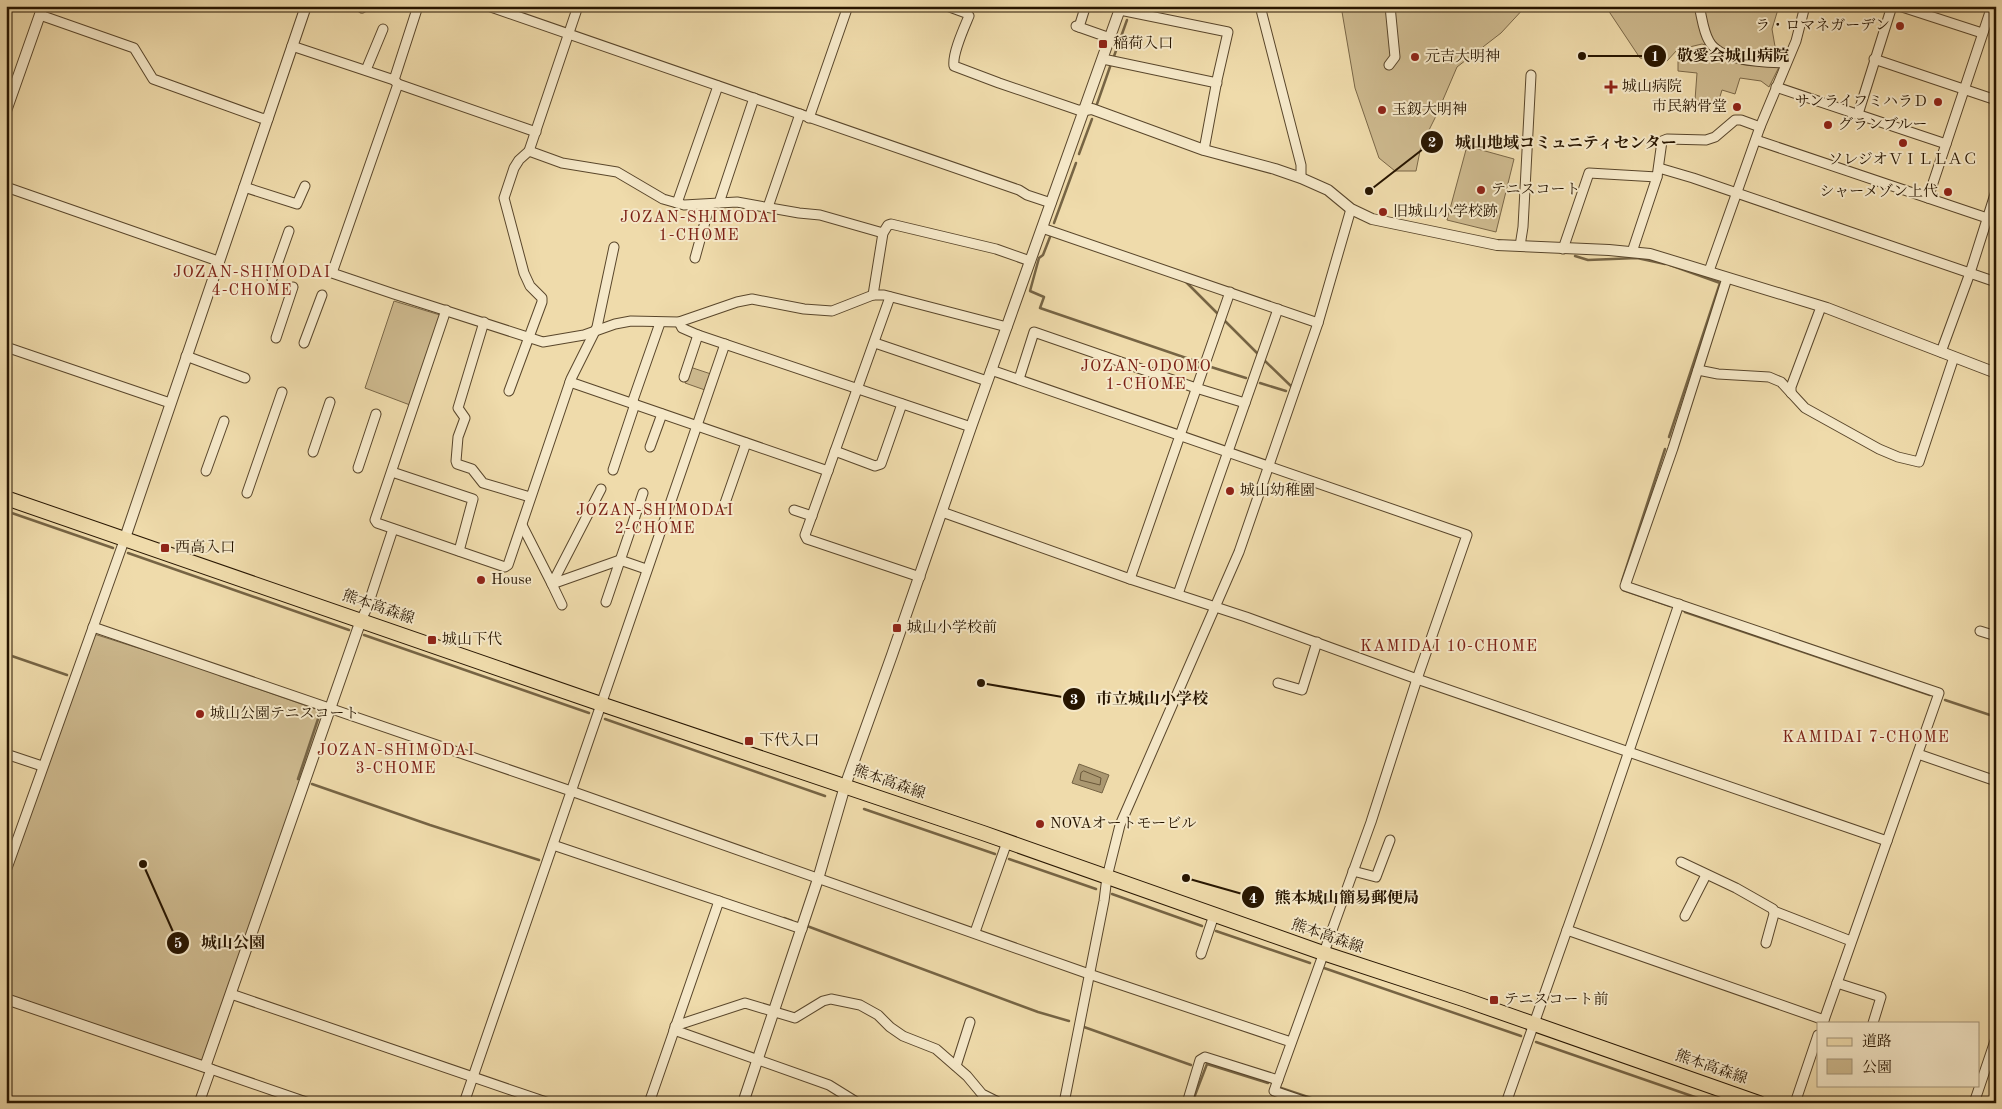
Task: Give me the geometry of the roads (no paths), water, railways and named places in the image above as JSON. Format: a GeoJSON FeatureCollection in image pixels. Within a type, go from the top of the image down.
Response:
{"type":"FeatureCollection","features":[{"type":"Feature","properties":{"kind":"main road","name":"熊本高森線"},"geometry":{"type":"LineString","coordinates":[[6,498],[601,704],[1008,842],[1322,953],[1534,1024],[1759,1103]]}},
{"type":"Feature","properties":{"kind":"street"},"geometry":{"type":"LineString","coordinates":[[6,870],[125,538],[306,6]]}},
{"type":"Feature","properties":{"kind":"street"},"geometry":{"type":"LineString","coordinates":[[418,6],[396,82],[332,272],[543,342],[594,332],[615,324],[631,321],[679,322],[737,302],[752,299],[804,309],[832,312],[873,296],[890,297],[1007,327]]}},
{"type":"Feature","properties":{"kind":"street"},"geometry":{"type":"LineString","coordinates":[[488,6],[1019,190],[1027,195],[1051,203]]}},
{"type":"Feature","properties":{"kind":"street"},"geometry":{"type":"LineString","coordinates":[[509,391],[530,337],[542,298],[530,286],[524,273],[504,198],[514,168],[529,150],[536,132],[578,6]]}},
{"type":"Feature","properties":{"kind":"street"},"geometry":{"type":"LineString","coordinates":[[810,118],[848,6]]}},
{"type":"Feature","properties":{"kind":"street"},"geometry":{"type":"LineString","coordinates":[[947,6],[969,16],[956,52],[953,62],[954,66],[1078,110],[1092,109],[1204,150],[1301,178],[1328,190],[1352,209],[1372,219],[1497,245],[1650,254],[1821,306],[1996,373]]}},
{"type":"Feature","properties":{"kind":"street"},"geometry":{"type":"LineString","coordinates":[[1260,6],[1301,165],[1301,178]]}},
{"type":"Feature","properties":{"kind":"street"},"geometry":{"type":"LineString","coordinates":[[1390,6],[1395,57],[1390,65]]}},
{"type":"Feature","properties":{"kind":"street"},"geometry":{"type":"LineString","coordinates":[[1699,6],[1709,41],[1718,51],[1751,61],[1786,63]]}},
{"type":"Feature","properties":{"kind":"street"},"geometry":{"type":"LineString","coordinates":[[1709,272],[1760,127],[1796,41],[1805,6]]}},
{"type":"Feature","properties":{"kind":"street"},"geometry":{"type":"LineString","coordinates":[[1858,114],[1892,6]]}},
{"type":"Feature","properties":{"kind":"street"},"geometry":{"type":"LineString","coordinates":[[1899,6],[1982,33]]}},
{"type":"Feature","properties":{"kind":"street"},"geometry":{"type":"LineString","coordinates":[[1928,198],[1992,6]]}},
{"type":"Feature","properties":{"kind":"street"},"geometry":{"type":"LineString","coordinates":[[1085,8],[1077,27],[1110,38]]}},
{"type":"Feature","properties":{"kind":"street"},"geometry":{"type":"LineString","coordinates":[[743,1103],[818,879],[844,786],[920,577],[987,381],[1051,203],[1085,110],[1108,61],[1110,38],[1121,8],[1228,32],[1204,150]]}},
{"type":"Feature","properties":{"kind":"street"},"geometry":{"type":"LineString","coordinates":[[6,111],[42,10],[134,48],[153,79],[254,116],[268,119]]}},
{"type":"Feature","properties":{"kind":"street"},"geometry":{"type":"LineString","coordinates":[[366,70],[383,29]]}},
{"type":"Feature","properties":{"kind":"street"},"geometry":{"type":"LineString","coordinates":[[292,46],[366,70],[536,132]]}},
{"type":"Feature","properties":{"kind":"street"},"geometry":{"type":"LineString","coordinates":[[1874,59],[1996,100]]}},
{"type":"Feature","properties":{"kind":"street"},"geometry":{"type":"LineString","coordinates":[[1108,61],[1217,83]]}},
{"type":"Feature","properties":{"kind":"street"},"geometry":{"type":"LineString","coordinates":[[1520,246],[1523,227],[1532,74]]}},
{"type":"Feature","properties":{"kind":"street"},"geometry":{"type":"LineString","coordinates":[[677,203],[718,86]]}},
{"type":"Feature","properties":{"kind":"street"},"geometry":{"type":"LineString","coordinates":[[1776,87],[1946,144]]}},
{"type":"Feature","properties":{"kind":"street"},"geometry":{"type":"LineString","coordinates":[[695,258],[754,98]]}},
{"type":"Feature","properties":{"kind":"street"},"geometry":{"type":"LineString","coordinates":[[768,207],[800,114]]}},
{"type":"Feature","properties":{"kind":"street"},"geometry":{"type":"LineString","coordinates":[[1632,252],[1658,173],[1662,141],[1667,139],[1706,140],[1715,136],[1735,120],[1741,120],[1760,127]]}},
{"type":"Feature","properties":{"kind":"street"},"geometry":{"type":"LineString","coordinates":[[1756,140],[1996,222]]}},
{"type":"Feature","properties":{"kind":"street"},"geometry":{"type":"LineString","coordinates":[[529,150],[562,163],[617,172],[663,199],[684,205],[737,202],[820,215],[883,233]]}},
{"type":"Feature","properties":{"kind":"street"},"geometry":{"type":"LineString","coordinates":[[1563,249],[1589,173],[1658,173],[1737,193],[1996,282]]}},
{"type":"Feature","properties":{"kind":"street"},"geometry":{"type":"LineString","coordinates":[[244,187],[297,204],[305,186]]}},
{"type":"Feature","properties":{"kind":"street"},"geometry":{"type":"LineString","coordinates":[[6,187],[218,261]]}},
{"type":"Feature","properties":{"kind":"street"},"geometry":{"type":"LineString","coordinates":[[1941,352],[1970,274],[1996,191]]}},
{"type":"Feature","properties":{"kind":"street"},"geometry":{"type":"LineString","coordinates":[[1064,1103],[1104,901],[1107,877],[1120,825],[1239,552],[1318,323],[1352,209]]}},
{"type":"Feature","properties":{"kind":"street"},"geometry":{"type":"LineString","coordinates":[[873,296],[883,233],[888,225],[895,225],[996,249],[1030,262]]}},
{"type":"Feature","properties":{"kind":"street"},"geometry":{"type":"LineString","coordinates":[[1042,228],[1318,323]]}},
{"type":"Feature","properties":{"kind":"street"},"geometry":{"type":"LineString","coordinates":[[272,279],[289,231]]}},
{"type":"Feature","properties":{"kind":"street"},"geometry":{"type":"LineString","coordinates":[[446,310],[375,520],[377,523],[393,529],[505,567],[508,565],[570,382],[594,332],[614,247]]}},
{"type":"Feature","properties":{"kind":"street"},"geometry":{"type":"LineString","coordinates":[[1567,930],[1823,1021],[1939,694],[1625,586],[1727,278]]}},
{"type":"Feature","properties":{"kind":"street"},"geometry":{"type":"LineString","coordinates":[[276,338],[293,287]]}},
{"type":"Feature","properties":{"kind":"street"},"geometry":{"type":"LineString","coordinates":[[1130,579],[1230,292]]}},
{"type":"Feature","properties":{"kind":"street"},"geometry":{"type":"LineString","coordinates":[[304,343],[322,295]]}},
{"type":"Feature","properties":{"kind":"street"},"geometry":{"type":"LineString","coordinates":[[890,297],[805,535],[808,539],[920,577]]}},
{"type":"Feature","properties":{"kind":"street"},"geometry":{"type":"LineString","coordinates":[[1791,393],[1791,387],[1821,306]]}},
{"type":"Feature","properties":{"kind":"street"},"geometry":{"type":"LineString","coordinates":[[1178,594],[1278,309]]}},
{"type":"Feature","properties":{"kind":"street"},"geometry":{"type":"LineString","coordinates":[[484,322],[458,408],[465,418],[458,437],[456,461],[457,464],[472,469],[483,483],[530,497]]}},
{"type":"Feature","properties":{"kind":"street"},"geometry":{"type":"LineString","coordinates":[[679,322],[682,328],[698,335],[971,427]]}},
{"type":"Feature","properties":{"kind":"street"},"geometry":{"type":"LineString","coordinates":[[613,470],[660,323]]}},
{"type":"Feature","properties":{"kind":"street"},"geometry":{"type":"LineString","coordinates":[[1019,379],[1034,332],[1245,403]]}},
{"type":"Feature","properties":{"kind":"street"},"geometry":{"type":"LineString","coordinates":[[684,377],[698,335]]}},
{"type":"Feature","properties":{"kind":"street"},"geometry":{"type":"LineString","coordinates":[[874,343],[987,381]]}},
{"type":"Feature","properties":{"kind":"street"},"geometry":{"type":"LineString","coordinates":[[464,1103],[646,569],[725,344]]}},
{"type":"Feature","properties":{"kind":"street"},"geometry":{"type":"LineString","coordinates":[[6,346],[170,404]]}},
{"type":"Feature","properties":{"kind":"street"},"geometry":{"type":"LineString","coordinates":[[186,356],[245,378]]}},
{"type":"Feature","properties":{"kind":"street"},"geometry":{"type":"LineString","coordinates":[[1698,370],[1718,374],[1773,379],[1781,382],[1805,408],[1879,449],[1898,457],[1919,462],[1954,357]]}},
{"type":"Feature","properties":{"kind":"street"},"geometry":{"type":"LineString","coordinates":[[991,370],[1228,451],[1467,536],[1371,822],[1322,953],[1274,1091],[1309,1103]]}},
{"type":"Feature","properties":{"kind":"street"},"geometry":{"type":"LineString","coordinates":[[570,382],[828,472]]}},
{"type":"Feature","properties":{"kind":"street"},"geometry":{"type":"LineString","coordinates":[[247,493],[282,392]]}},
{"type":"Feature","properties":{"kind":"street"},"geometry":{"type":"LineString","coordinates":[[313,452],[330,402]]}},
{"type":"Feature","properties":{"kind":"street"},"geometry":{"type":"LineString","coordinates":[[836,451],[875,466],[881,464],[902,404]]}},
{"type":"Feature","properties":{"kind":"street"},"geometry":{"type":"LineString","coordinates":[[358,468],[376,414]]}},
{"type":"Feature","properties":{"kind":"street"},"geometry":{"type":"LineString","coordinates":[[650,447],[662,414]]}},
{"type":"Feature","properties":{"kind":"street"},"geometry":{"type":"LineString","coordinates":[[206,471],[224,422]]}},
{"type":"Feature","properties":{"kind":"street"},"geometry":{"type":"LineString","coordinates":[[726,503],[746,443]]}},
{"type":"Feature","properties":{"kind":"street"},"geometry":{"type":"LineString","coordinates":[[392,472],[473,500],[459,551]]}},
{"type":"Feature","properties":{"kind":"street"},"geometry":{"type":"LineString","coordinates":[[552,584],[601,490]]}},
{"type":"Feature","properties":{"kind":"street"},"geometry":{"type":"LineString","coordinates":[[606,602],[643,493]]}},
{"type":"Feature","properties":{"kind":"street"},"geometry":{"type":"LineString","coordinates":[[794,510],[812,516]]}},
{"type":"Feature","properties":{"kind":"street"},"geometry":{"type":"LineString","coordinates":[[942,512],[1887,841]]}},
{"type":"Feature","properties":{"kind":"street"},"geometry":{"type":"LineString","coordinates":[[522,525],[562,605]]}},
{"type":"Feature","properties":{"kind":"street"},"geometry":{"type":"LineString","coordinates":[[199,1103],[231,994],[393,529]]}},
{"type":"Feature","properties":{"kind":"street"},"geometry":{"type":"LineString","coordinates":[[552,584],[620,560],[646,569]]}},
{"type":"Feature","properties":{"kind":"street"},"geometry":{"type":"LineString","coordinates":[[1506,1103],[1679,604]]}},
{"type":"Feature","properties":{"kind":"street"},"geometry":{"type":"LineString","coordinates":[[93,627],[571,791],[818,879],[975,932],[1089,974],[1291,1042]]}},
{"type":"Feature","properties":{"kind":"street"},"geometry":{"type":"LineString","coordinates":[[1980,631],[1996,636]]}},
{"type":"Feature","properties":{"kind":"street"},"geometry":{"type":"LineString","coordinates":[[1278,683],[1302,690],[1317,642]]}},
{"type":"Feature","properties":{"kind":"street"},"geometry":{"type":"LineString","coordinates":[[6,754],[42,766]]}},
{"type":"Feature","properties":{"kind":"street"},"geometry":{"type":"LineString","coordinates":[[1918,754],[1996,781]]}},
{"type":"Feature","properties":{"kind":"street"},"geometry":{"type":"LineString","coordinates":[[1353,871],[1376,877],[1390,840]]}},
{"type":"Feature","properties":{"kind":"street"},"geometry":{"type":"LineString","coordinates":[[975,932],[1008,842]]}},
{"type":"Feature","properties":{"kind":"street"},"geometry":{"type":"LineString","coordinates":[[552,844],[802,929]]}},
{"type":"Feature","properties":{"kind":"street"},"geometry":{"type":"LineString","coordinates":[[1681,862],[1736,888],[1774,911],[1851,941]]}},
{"type":"Feature","properties":{"kind":"street"},"geometry":{"type":"LineString","coordinates":[[1684,916],[1706,874]]}},
{"type":"Feature","properties":{"kind":"street"},"geometry":{"type":"LineString","coordinates":[[649,1103],[719,901]]}},
{"type":"Feature","properties":{"kind":"street"},"geometry":{"type":"LineString","coordinates":[[1766,943],[1774,911]]}},
{"type":"Feature","properties":{"kind":"street"},"geometry":{"type":"LineString","coordinates":[[1201,954],[1214,915]]}},
{"type":"Feature","properties":{"kind":"street"},"geometry":{"type":"LineString","coordinates":[[1837,983],[1881,997],[1873,1022]]}},
{"type":"Feature","properties":{"kind":"street"},"geometry":{"type":"LineString","coordinates":[[231,994],[548,1103]]}},
{"type":"Feature","properties":{"kind":"street"},"geometry":{"type":"LineString","coordinates":[[6,998],[309,1103]]}},
{"type":"Feature","properties":{"kind":"street"},"geometry":{"type":"LineString","coordinates":[[674,1028],[744,1003],[795,1018],[827,1000],[847,1001],[874,1012],[894,1030],[936,1049],[956,1066],[982,1094],[1000,1103]]}},
{"type":"Feature","properties":{"kind":"street"},"geometry":{"type":"LineString","coordinates":[[956,1066],[970,1022]]}},
{"type":"Feature","properties":{"kind":"street"},"geometry":{"type":"LineString","coordinates":[[674,1028],[757,1061],[829,1085],[858,1103]]}},
{"type":"Feature","properties":{"kind":"street"},"geometry":{"type":"LineString","coordinates":[[1980,1085],[1996,1038]]}},
{"type":"Feature","properties":{"kind":"street"},"geometry":{"type":"LineString","coordinates":[[1795,1103],[1815,1052]]}},
{"type":"Feature","properties":{"kind":"street"},"geometry":{"type":"LineString","coordinates":[[1187,1103],[1200,1060],[1205,1057],[1278,1080]]}},
{"type":"Feature","properties":{"kind":"street"},"geometry":{"type":"LineString","coordinates":[[1974,1103],[1980,1086]]}},
{"type":"Feature","properties":{"kind":"water"},"geometry":{"type":"Polygon","coordinates":[[[1079,764],[1109,775],[1102,793],[1072,783],[1079,764]]]}},
{"type":"Feature","properties":{"kind":"waterway"},"geometry":{"type":"LineString","coordinates":[[1113,59],[1127,20]]}},
{"type":"Feature","properties":{"kind":"waterway"},"geometry":{"type":"LineString","coordinates":[[1097,104],[1111,64]]}},
{"type":"Feature","properties":{"kind":"waterway"},"geometry":{"type":"LineString","coordinates":[[1079,154],[1092,119]]}},
{"type":"Feature","properties":{"kind":"waterway"},"geometry":{"type":"LineString","coordinates":[[1054,223],[1076,163]]}},
{"type":"Feature","properties":{"kind":"waterway"},"geometry":{"type":"LineString","coordinates":[[1050,237],[1043,255],[1039,258],[1030,291],[1044,297],[1040,308],[1198,362]]}},
{"type":"Feature","properties":{"kind":"waterway"},"geometry":{"type":"LineString","coordinates":[[1575,256],[1588,260],[1637,258],[1665,264]]}},
{"type":"Feature","properties":{"kind":"waterway"},"geometry":{"type":"LineString","coordinates":[[1669,437],[1720,283],[1670,265]]}},
{"type":"Feature","properties":{"kind":"waterway"},"geometry":{"type":"LineString","coordinates":[[1185,281],[1259,355]]}},
{"type":"Feature","properties":{"kind":"waterway"},"geometry":{"type":"LineString","coordinates":[[1263,359],[1293,388]]}},
{"type":"Feature","properties":{"kind":"waterway"},"geometry":{"type":"LineString","coordinates":[[1211,367],[1246,378]]}},
{"type":"Feature","properties":{"kind":"waterway"},"geometry":{"type":"LineString","coordinates":[[1260,383],[1286,391]]}},
{"type":"Feature","properties":{"kind":"waterway"},"geometry":{"type":"LineString","coordinates":[[1622,581],[1665,449]]}},
{"type":"Feature","properties":{"kind":"waterway"},"geometry":{"type":"LineString","coordinates":[[6,511],[113,548]]}},
{"type":"Feature","properties":{"kind":"waterway"},"geometry":{"type":"LineString","coordinates":[[128,553],[349,630]]}},
{"type":"Feature","properties":{"kind":"waterway"},"geometry":{"type":"LineString","coordinates":[[1623,590],[1670,606]]}},
{"type":"Feature","properties":{"kind":"waterway"},"geometry":{"type":"LineString","coordinates":[[1685,612],[1930,695]]}},
{"type":"Feature","properties":{"kind":"waterway"},"geometry":{"type":"LineString","coordinates":[[364,635],[589,713]]}},
{"type":"Feature","properties":{"kind":"waterway"},"geometry":{"type":"LineString","coordinates":[[6,654],[67,675]]}},
{"type":"Feature","properties":{"kind":"waterway"},"geometry":{"type":"LineString","coordinates":[[220,675],[321,710],[298,779]]}},
{"type":"Feature","properties":{"kind":"waterway"},"geometry":{"type":"LineString","coordinates":[[1945,700],[1996,717]]}},
{"type":"Feature","properties":{"kind":"waterway"},"geometry":{"type":"LineString","coordinates":[[605,719],[825,796]]}},
{"type":"Feature","properties":{"kind":"waterway"},"geometry":{"type":"LineString","coordinates":[[312,784],[539,860]]}},
{"type":"Feature","properties":{"kind":"waterway"},"geometry":{"type":"LineString","coordinates":[[864,809],[995,854]]}},
{"type":"Feature","properties":{"kind":"waterway"},"geometry":{"type":"LineString","coordinates":[[1009,859],[1096,889]]}},
{"type":"Feature","properties":{"kind":"waterway"},"geometry":{"type":"LineString","coordinates":[[1112,894],[1202,926]]}},
{"type":"Feature","properties":{"kind":"waterway"},"geometry":{"type":"LineString","coordinates":[[784,918],[792,921]]}},
{"type":"Feature","properties":{"kind":"waterway"},"geometry":{"type":"LineString","coordinates":[[807,926],[1038,1012],[1069,1021]]}},
{"type":"Feature","properties":{"kind":"waterway"},"geometry":{"type":"LineString","coordinates":[[1216,931],[1310,963]]}},
{"type":"Feature","properties":{"kind":"waterway"},"geometry":{"type":"LineString","coordinates":[[1324,968],[1521,1036]]}},
{"type":"Feature","properties":{"kind":"waterway"},"geometry":{"type":"LineString","coordinates":[[1084,1027],[1191,1065]]}},
{"type":"Feature","properties":{"kind":"waterway"},"geometry":{"type":"LineString","coordinates":[[1536,1042],[1712,1103]]}},
{"type":"Feature","properties":{"kind":"waterway"},"geometry":{"type":"LineString","coordinates":[[1192,1103],[1207,1064],[1268,1083]]}},
{"type":"Feature","properties":{"kind":"waterway"},"geometry":{"type":"LineString","coordinates":[[1281,1088],[1326,1103]]}},
{"type":"Feature","properties":{"kind":"place","name":"ラ・ロマネガーデン"},"geometry":{"type":"Point","coordinates":[1900,26]}},
{"type":"Feature","properties":{"kind":"place","name":"稲荷入口"},"geometry":{"type":"Point","coordinates":[1103,44]}},
{"type":"Feature","properties":{"kind":"place","name":"敬愛会城山病院"},"geometry":{"type":"Point","coordinates":[1582,56]}},
{"type":"Feature","properties":{"kind":"place","name":"元吉大明神"},"geometry":{"type":"Point","coordinates":[1415,57]}},
{"type":"Feature","properties":{"kind":"place","name":"城山病院"},"geometry":{"type":"Point","coordinates":[1611,87]}},
{"type":"Feature","properties":{"kind":"place","name":"サンライフミハラＤ"},"geometry":{"type":"Point","coordinates":[1938,102]}},
{"type":"Feature","properties":{"kind":"place","name":"市民納骨堂"},"geometry":{"type":"Point","coordinates":[1737,107]}},
{"type":"Feature","properties":{"kind":"place","name":"玉釼大明神"},"geometry":{"type":"Point","coordinates":[1382,110]}},
{"type":"Feature","properties":{"kind":"place","name":"グランブルー"},"geometry":{"type":"Point","coordinates":[1828,125]}},
{"type":"Feature","properties":{"kind":"place","name":"ソレジオＶＩＬＬＡＣ"},"geometry":{"type":"Point","coordinates":[1903,143]}},
{"type":"Feature","properties":{"kind":"place","name":"テニスコート"},"geometry":{"type":"Point","coordinates":[1481,190]}},
{"type":"Feature","properties":{"kind":"place","name":"城山地域コミュニティセンター"},"geometry":{"type":"Point","coordinates":[1369,191]}},
{"type":"Feature","properties":{"kind":"place","name":"シャーメゾン上代"},"geometry":{"type":"Point","coordinates":[1948,192]}},
{"type":"Feature","properties":{"kind":"place","name":"旧城山小学校跡"},"geometry":{"type":"Point","coordinates":[1383,212]}},
{"type":"Feature","properties":{"kind":"place","name":"城山幼稚園"},"geometry":{"type":"Point","coordinates":[1230,491]}},
{"type":"Feature","properties":{"kind":"place","name":"西高入口"},"geometry":{"type":"Point","coordinates":[165,548]}},
{"type":"Feature","properties":{"kind":"place","name":"House"},"geometry":{"type":"Point","coordinates":[481,580]}},
{"type":"Feature","properties":{"kind":"place","name":"城山小学校前"},"geometry":{"type":"Point","coordinates":[897,628]}},
{"type":"Feature","properties":{"kind":"place","name":"城山下代"},"geometry":{"type":"Point","coordinates":[432,640]}},
{"type":"Feature","properties":{"kind":"place","name":"市立城山小学校"},"geometry":{"type":"Point","coordinates":[981,683]}},
{"type":"Feature","properties":{"kind":"place","name":"城山公園テニスコート"},"geometry":{"type":"Point","coordinates":[200,714]}},
{"type":"Feature","properties":{"kind":"place","name":"下代入口"},"geometry":{"type":"Point","coordinates":[749,741]}},
{"type":"Feature","properties":{"kind":"place","name":"NOVAオートモービル"},"geometry":{"type":"Point","coordinates":[1040,824]}},
{"type":"Feature","properties":{"kind":"place","name":"城山公園"},"geometry":{"type":"Point","coordinates":[143,864]}},
{"type":"Feature","properties":{"kind":"place","name":"熊本城山簡易郵便局"},"geometry":{"type":"Point","coordinates":[1186,878]}},
{"type":"Feature","properties":{"kind":"place","name":"テニスコート前"},"geometry":{"type":"Point","coordinates":[1494,1000]}},
{"type":"Feature","properties":{"kind":"district","name":"JOZAN-SHIMODAI 1-CHOME"},"geometry":{"type":"Point","coordinates":[699,227]}},
{"type":"Feature","properties":{"kind":"district","name":"JOZAN-SHIMODAI 4-CHOME"},"geometry":{"type":"Point","coordinates":[252,282]}},
{"type":"Feature","properties":{"kind":"district","name":"JOZAN-ODOMO 1-CHOME"},"geometry":{"type":"Point","coordinates":[1146,376]}},
{"type":"Feature","properties":{"kind":"district","name":"JOZAN-SHIMODAI 2-CHOME"},"geometry":{"type":"Point","coordinates":[655,520]}},
{"type":"Feature","properties":{"kind":"district","name":"KAMIDAI 10-CHOME"},"geometry":{"type":"Point","coordinates":[1449,647]}},
{"type":"Feature","properties":{"kind":"district","name":"KAMIDAI 7-CHOME"},"geometry":{"type":"Point","coordinates":[1866,738]}},
{"type":"Feature","properties":{"kind":"district","name":"JOZAN-SHIMODAI 3-CHOME"},"geometry":{"type":"Point","coordinates":[396,760]}}]}
